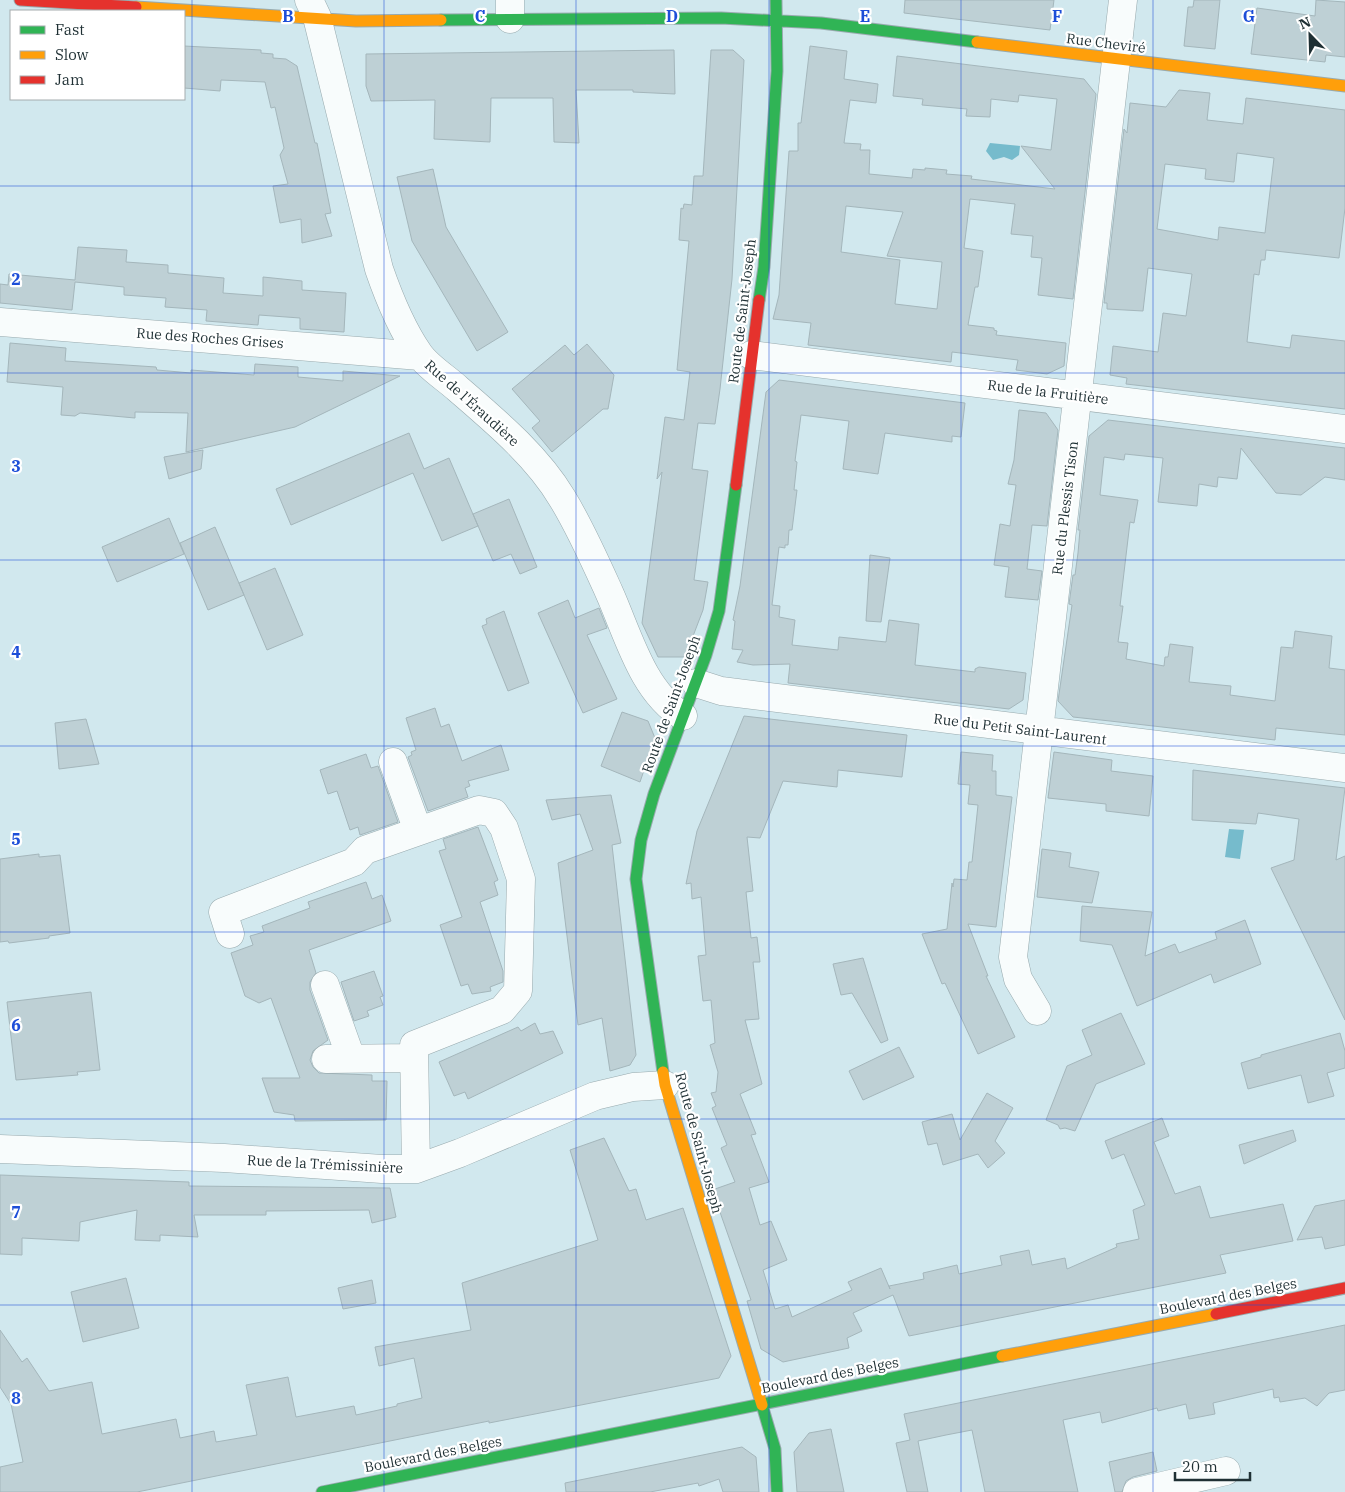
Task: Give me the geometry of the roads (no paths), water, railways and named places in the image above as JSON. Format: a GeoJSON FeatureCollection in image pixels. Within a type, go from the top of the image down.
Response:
{"type":"FeatureCollection","features":[{"type":"Feature","properties":{"kind":"street","name":"Rue Cheviré"},"geometry":{"type":"LineString","coordinates":[[20,0],[313,8],[356,21],[510,10],[775,20],[831,24],[1345,86]]}},
{"type":"Feature","properties":{"kind":"street","name":"Route de Saint-Joseph"},"geometry":{"type":"LineString","coordinates":[[776,0],[777,71],[764,267],[719,611],[684,716],[654,794],[641,840],[636,879],[665,1085],[712,1247],[775,1449],[776,1492]]}},
{"type":"Feature","properties":{"kind":"street","name":"Rue du Plessis Tison"},"geometry":{"type":"LineString","coordinates":[[1037,1011],[1018,979],[1013,957],[1123,0]]}},
{"type":"Feature","properties":{"kind":"street","name":"Rue de l'Éraudière"},"geometry":{"type":"LineString","coordinates":[[313,8],[379,269],[390,302],[420,356],[471,400],[542,470],[562,498],[591,555],[648,680],[671,709],[684,716]]}},
{"type":"Feature","properties":{"kind":"street","name":"Rue des Roches Grises"},"geometry":{"type":"LineString","coordinates":[[0,322],[420,356]]}},
{"type":"Feature","properties":{"kind":"street","name":"Rue de la Fruitière"},"geometry":{"type":"LineString","coordinates":[[751,355],[1345,429]]}},
{"type":"Feature","properties":{"kind":"street","name":"Rue du Petit Saint-Laurent"},"geometry":{"type":"LineString","coordinates":[[696,682],[721,692],[1345,768]]}},
{"type":"Feature","properties":{"kind":"street"},"geometry":{"type":"LineString","coordinates":[[393,762],[418,831]]}},
{"type":"Feature","properties":{"kind":"street"},"geometry":{"type":"LineString","coordinates":[[230,934],[223,912],[354,862],[365,850],[479,810],[494,813],[504,828],[521,879],[518,991],[502,1010],[414,1045],[416,1169]]}},
{"type":"Feature","properties":{"kind":"street"},"geometry":{"type":"LineString","coordinates":[[324,985],[339,1058],[414,1058]]}},
{"type":"Feature","properties":{"kind":"street","name":"Rue de la Trémissinière"},"geometry":{"type":"LineString","coordinates":[[0,1149],[224,1158],[382,1169],[416,1169],[460,1153],[595,1096],[633,1087],[665,1085]]}},
{"type":"Feature","properties":{"kind":"street","name":"Boulevard des Belges"},"geometry":{"type":"LineString","coordinates":[[322,1492],[1345,1288]]}},
{"type":"Feature","properties":{"kind":"street"},"geometry":{"type":"LineString","coordinates":[[1137,1492],[1226,1471]]}},
{"type":"Feature","properties":{"kind":"water"},"geometry":{"type":"Polygon","coordinates":[[[990,143],[1020,146],[1019,155],[1012,160],[1004,157],[993,160],[986,151],[990,143]]]}},
{"type":"Feature","properties":{"kind":"water"},"geometry":{"type":"Polygon","coordinates":[[[1229,829],[1244,830],[1240,859],[1225,857],[1229,829]]]}}]}
